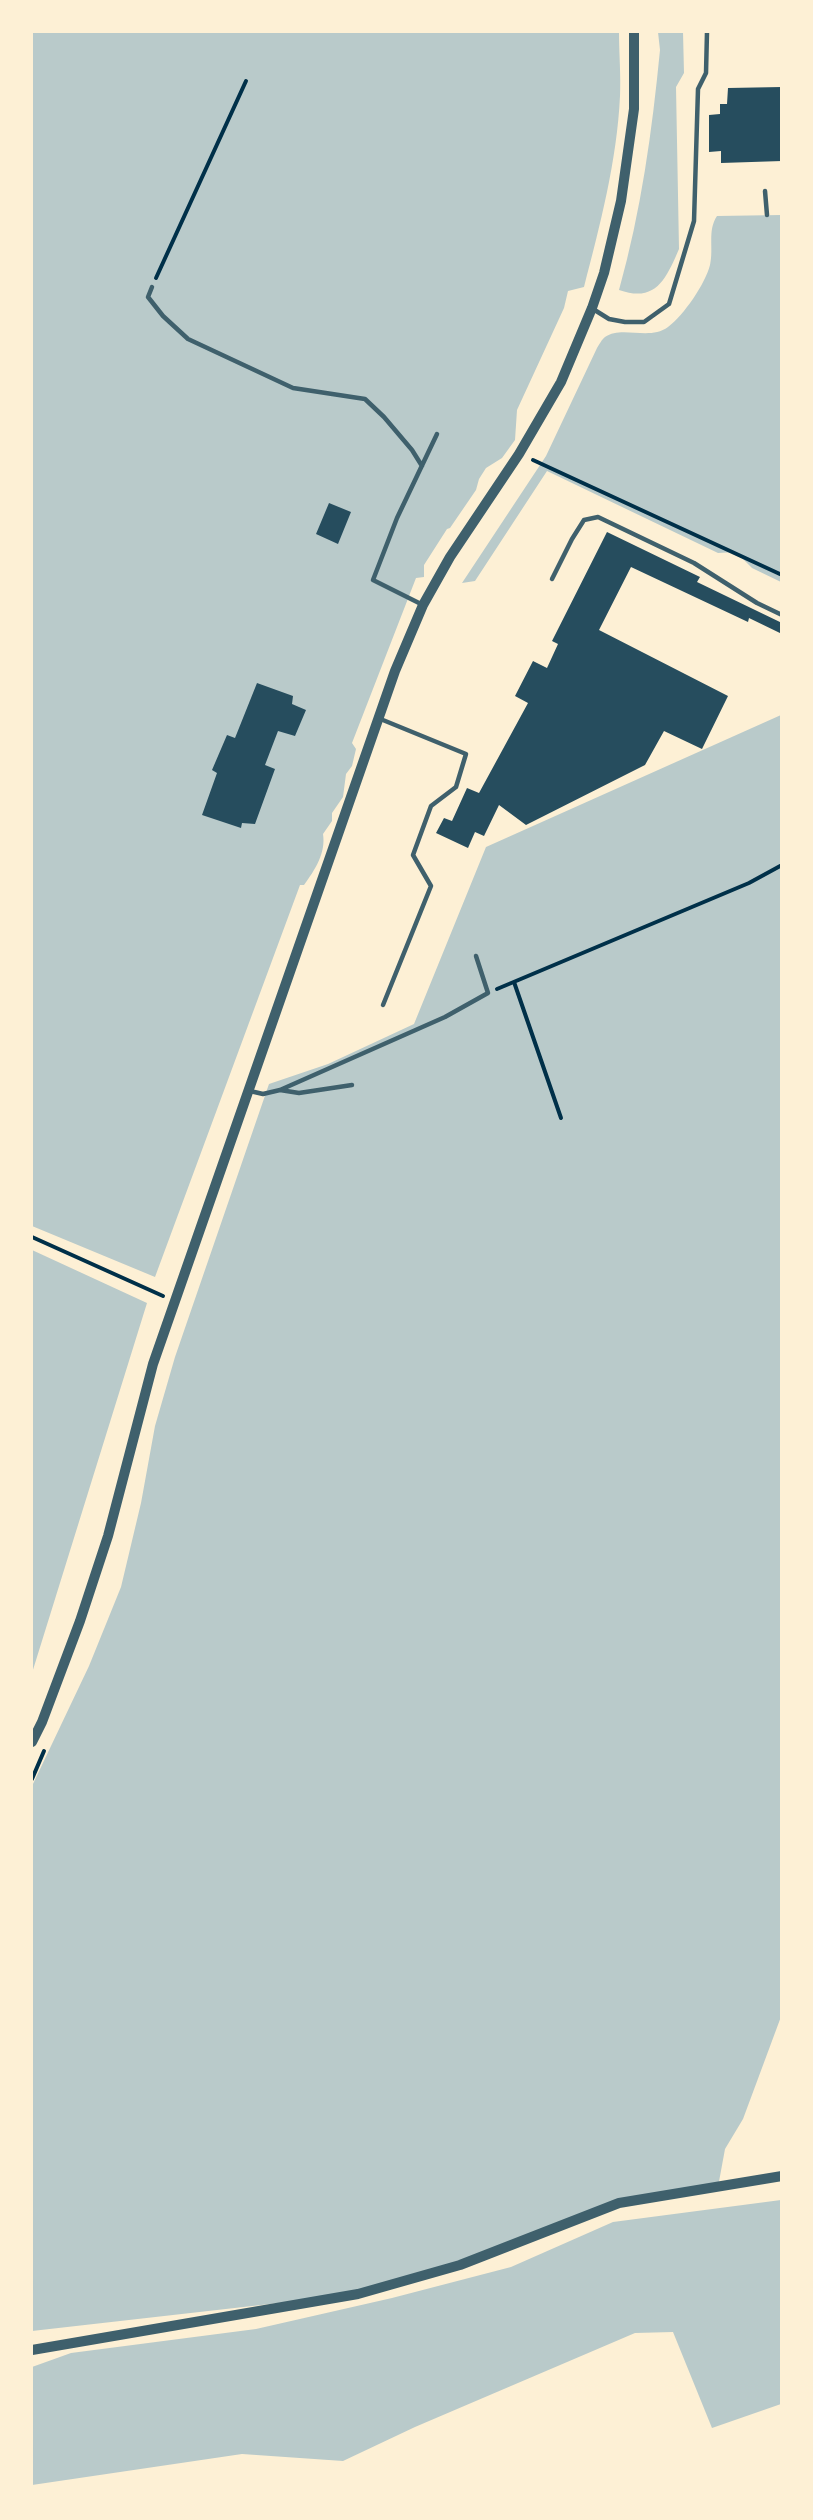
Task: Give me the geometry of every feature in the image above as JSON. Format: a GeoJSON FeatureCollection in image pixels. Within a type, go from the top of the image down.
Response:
{"type":"FeatureCollection","features":[{"type":"Feature","properties":{"kind":"street"},"geometry":{"type":"LineString","coordinates":[[32,1742],[42,1722],[76,1631],[108,1536],[150,1374],[174,1302],[395,670],[423,605],[450,557],[519,454],[561,382],[592,308],[604,273],[621,201],[634,109],[634,32]]}},
{"type":"Feature","properties":{"kind":"street"},"geometry":{"type":"LineString","coordinates":[[32,2350],[358,2294],[460,2265],[619,2203],[782,2176]]}},
{"type":"Feature","properties":{"kind":"lane"},"geometry":{"type":"LineString","coordinates":[[592,308],[609,319],[644,322],[669,304],[694,221],[698,89],[706,73],[707,32]]}},
{"type":"Feature","properties":{"kind":"lane"},"geometry":{"type":"LineString","coordinates":[[765,191],[767,215]]}},
{"type":"Feature","properties":{"kind":"lane"},"geometry":{"type":"LineString","coordinates":[[152,287],[148,297],[188,339],[293,388],[365,399],[384,417],[412,450],[422,466]]}},
{"type":"Feature","properties":{"kind":"lane"},"geometry":{"type":"LineString","coordinates":[[423,605],[373,580],[397,518],[437,434]]}},
{"type":"Feature","properties":{"kind":"lane"},"geometry":{"type":"LineString","coordinates":[[552,579],[584,520],[598,517],[694,563],[757,603],[782,615]]}},
{"type":"Feature","properties":{"kind":"lane"},"geometry":{"type":"LineString","coordinates":[[378,718],[466,754],[456,787],[431,806],[413,855],[431,886],[383,1005]]}},
{"type":"Feature","properties":{"kind":"lane"},"geometry":{"type":"LineString","coordinates":[[248,1091],[263,1094],[280,1090],[445,1017],[488,993],[476,956]]}},
{"type":"Feature","properties":{"kind":"lane"},"geometry":{"type":"LineString","coordinates":[[280,1090],[299,1093],[352,1085]]}},
{"type":"Feature","properties":{"kind":"path"},"geometry":{"type":"LineString","coordinates":[[152,287],[246,81]]}},
{"type":"Feature","properties":{"kind":"path"},"geometry":{"type":"LineString","coordinates":[[527,469],[533,460],[782,575]]}},
{"type":"Feature","properties":{"kind":"path"},"geometry":{"type":"LineString","coordinates":[[488,993],[749,883],[782,864]]}},
{"type":"Feature","properties":{"kind":"path"},"geometry":{"type":"LineString","coordinates":[[513,982],[561,1118]]}},
{"type":"Feature","properties":{"kind":"path"},"geometry":{"type":"LineString","coordinates":[[32,1237],[174,1302]]}},
{"type":"Feature","properties":{"kind":"path"},"geometry":{"type":"LineString","coordinates":[[32,1779],[48,1741]]}},
{"type":"Feature","properties":{"kind":"shaded area"},"geometry":{"type":"Polygon","coordinates":[[[32,32],[619,32],[620,96],[612,169],[584,287],[568,291],[564,308],[517,410],[515,440],[502,458],[486,468],[479,479],[476,490],[424,565],[424,577],[416,578],[352,743],[356,749],[352,766],[346,774],[343,797],[332,813],[332,821],[323,834],[323,848],[319,861],[304,885],[300,885],[155,1277],[32,1226],[32,32]]]}},
{"type":"Feature","properties":{"kind":"shaded area"},"geometry":{"type":"Polygon","coordinates":[[[658,32],[683,32],[684,73],[676,87],[679,249],[658,286],[651,291],[632,293],[619,290],[640,201],[660,50],[658,32]]]}},
{"type":"Feature","properties":{"kind":"shaded area"},"geometry":{"type":"Polygon","coordinates":[[[781,215],[781,582],[752,568],[736,552],[718,553],[547,471],[475,581],[462,583],[546,456],[603,339],[619,332],[653,333],[661,331],[681,315],[699,290],[710,265],[711,234],[717,216],[781,215]]]}},
{"type":"Feature","properties":{"kind":"shaded area"},"geometry":{"type":"Polygon","coordinates":[[[781,715],[782,2014],[743,2119],[725,2149],[718,2187],[619,2203],[460,2265],[358,2294],[32,2331],[32,1786],[89,1666],[121,1587],[141,1503],[155,1426],[175,1357],[269,1084],[328,1064],[414,1024],[486,847],[781,715]]]}},
{"type":"Feature","properties":{"kind":"shaded area"},"geometry":{"type":"Polygon","coordinates":[[[32,1250],[147,1303],[32,1673],[32,1250]]]}},
{"type":"Feature","properties":{"kind":"shaded area"},"geometry":{"type":"Polygon","coordinates":[[[781,2200],[781,2404],[712,2428],[673,2332],[635,2333],[415,2427],[343,2461],[242,2454],[32,2485],[32,2367],[71,2353],[256,2329],[392,2298],[511,2267],[613,2222],[781,2200]]]}},
{"type":"Feature","properties":{"kind":"building"},"geometry":{"type":"Polygon","coordinates":[[[782,87],[782,161],[721,163],[721,151],[709,152],[709,115],[720,114],[720,104],[727,104],[728,88],[782,87]]]}},
{"type":"Feature","properties":{"kind":"building"},"geometry":{"type":"Polygon","coordinates":[[[329,503],[351,512],[338,544],[316,534],[329,503]]]}},
{"type":"Feature","properties":{"kind":"building"},"geometry":{"type":"Polygon","coordinates":[[[607,532],[700,577],[697,582],[782,623],[782,634],[749,618],[748,622],[631,567],[599,630],[728,696],[702,749],[664,731],[645,765],[526,825],[499,805],[484,836],[475,832],[468,848],[436,833],[444,818],[452,821],[467,788],[479,793],[528,703],[515,696],[533,661],[547,668],[558,644],[552,641],[607,532]]]}},
{"type":"Feature","properties":{"kind":"building"},"geometry":{"type":"Polygon","coordinates":[[[257,683],[293,696],[292,704],[306,710],[295,736],[278,731],[265,765],[275,769],[255,824],[242,823],[241,828],[202,815],[217,773],[212,770],[227,735],[235,738],[257,683]]]}}]}
